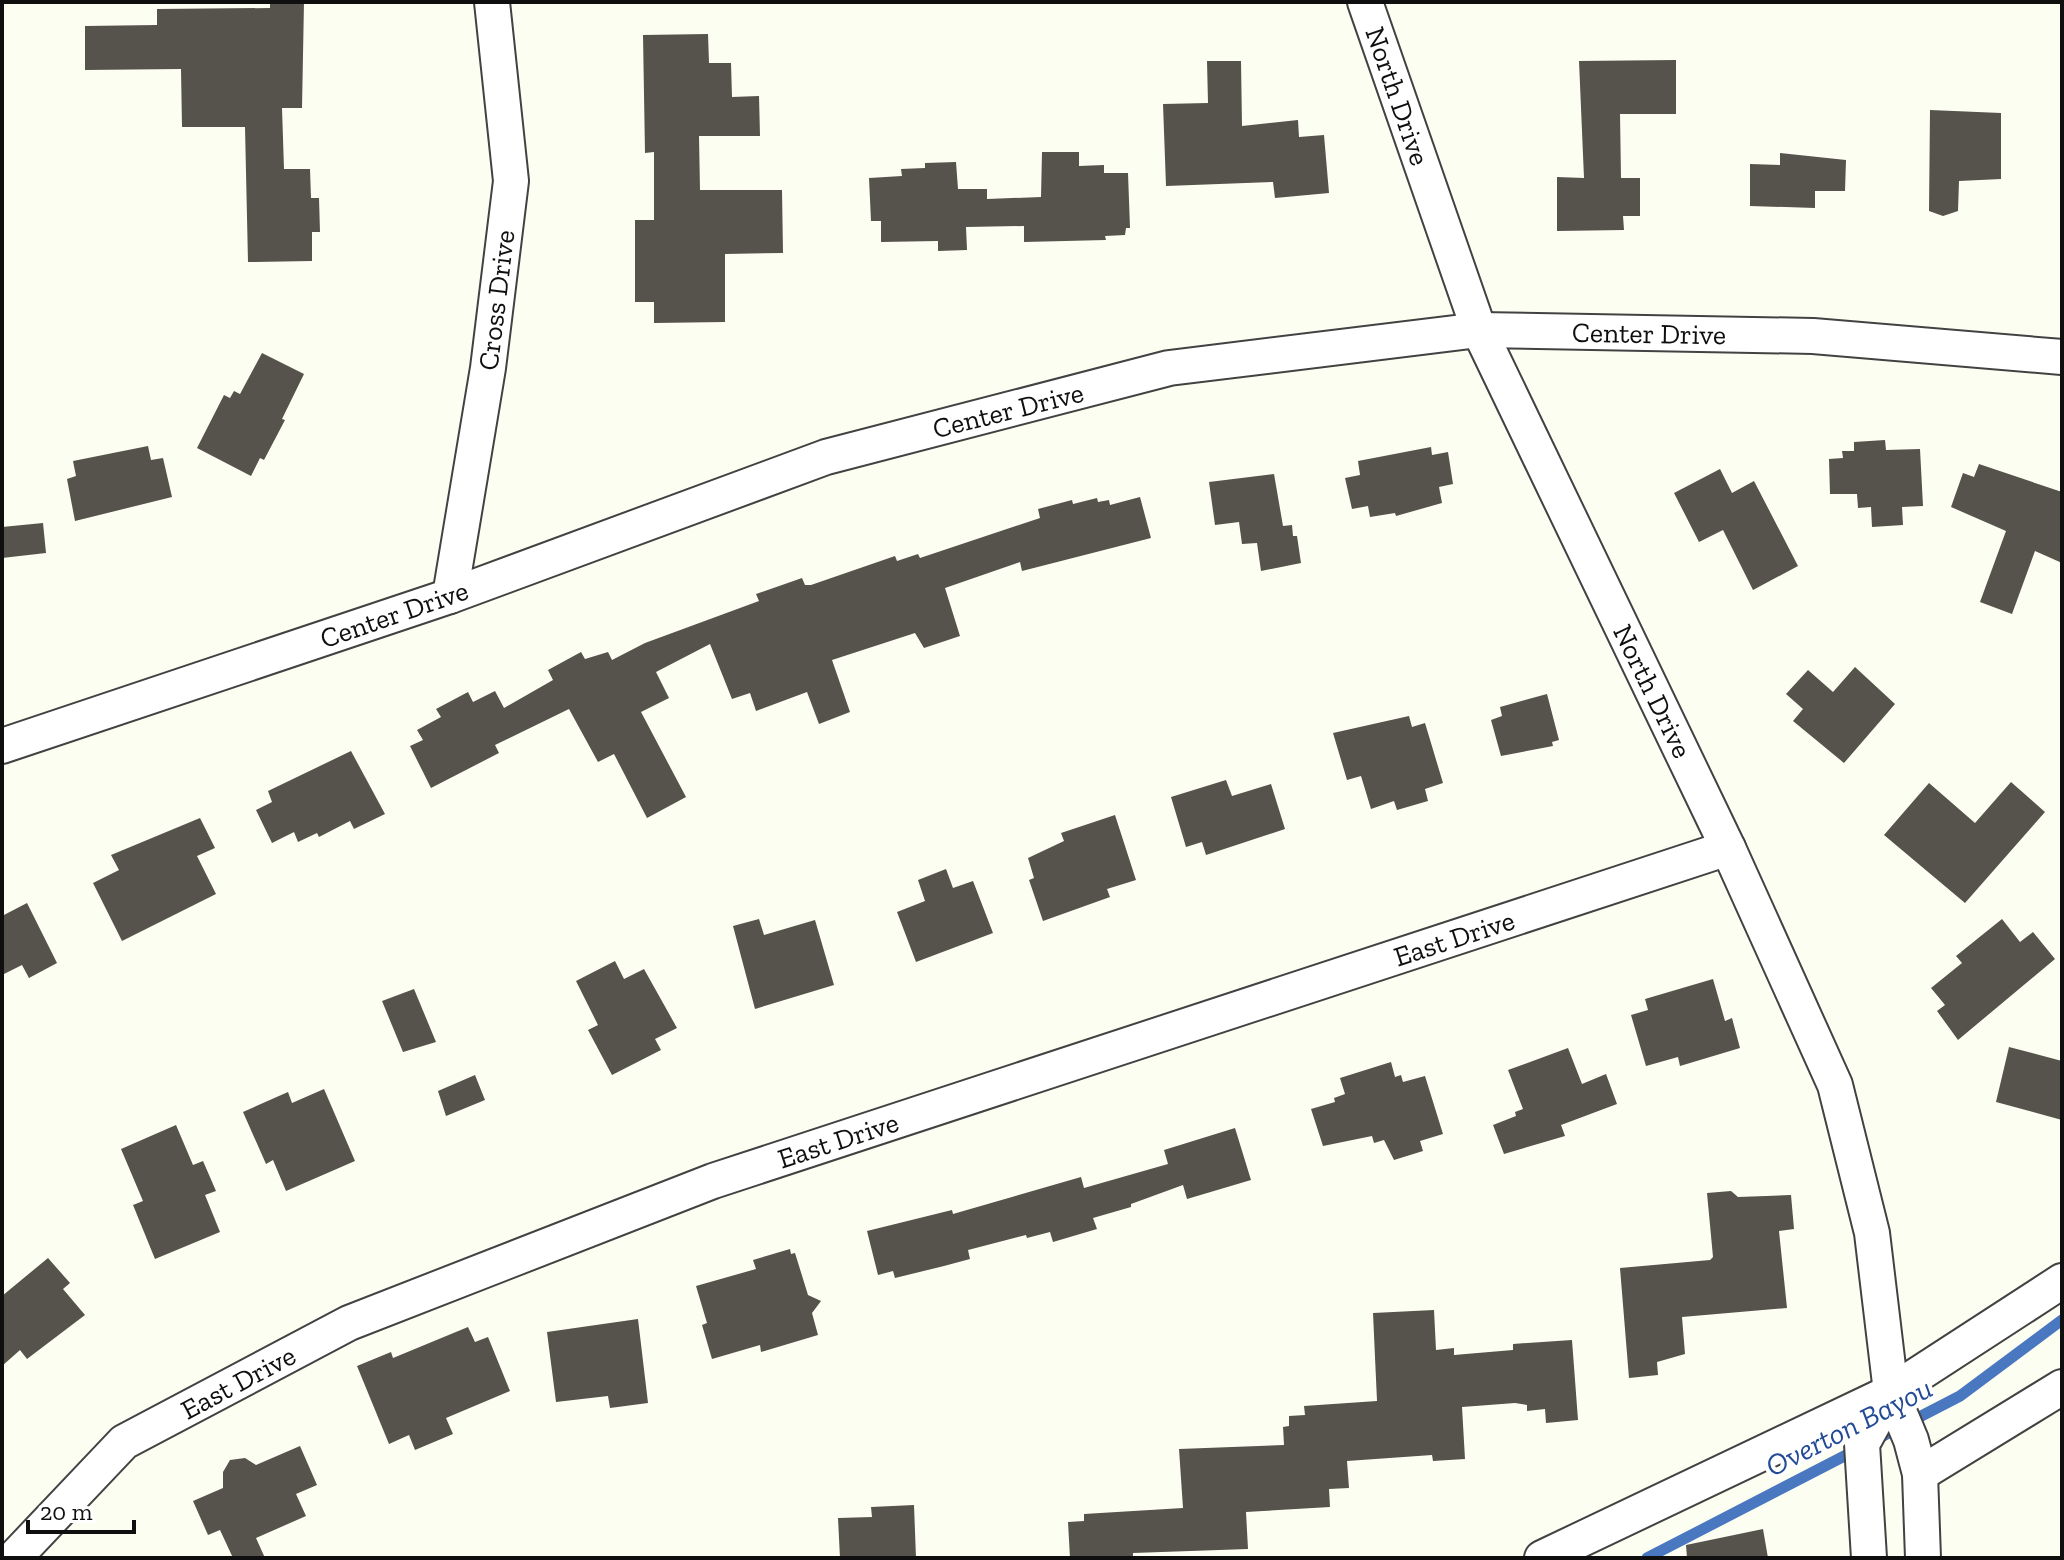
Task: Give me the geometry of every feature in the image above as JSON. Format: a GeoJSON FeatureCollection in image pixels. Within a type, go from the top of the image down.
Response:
{"type":"FeatureCollection","features":[{"type":"Feature","properties":{"kind":"street","name":"Cross Drive"},"geometry":{"type":"LineString","coordinates":[[450,596],[488,368],[511,181],[492,2]]}},
{"type":"Feature","properties":{"kind":"street","name":"North Drive"},"geometry":{"type":"LineString","coordinates":[[1365,2],[1479,330],[1728,848],[1835,1085],[1872,1233],[1887,1408],[1911,1440],[1920,1474],[1923,1558]]}},
{"type":"Feature","properties":{"kind":"street","name":"Center Drive"},"geometry":{"type":"LineString","coordinates":[[2,746],[450,596],[841,453],[1169,368],[1479,330],[1813,336],[2062,357]]}},
{"type":"Feature","properties":{"kind":"street","name":"East Drive"},"geometry":{"type":"LineString","coordinates":[[14,1558],[124,1442],[349,1323],[713,1181],[1728,848]]}},
{"type":"Feature","properties":{"kind":"street"},"geometry":{"type":"LineString","coordinates":[[1542,1558],[1887,1408],[2062,1281]]}},
{"type":"Feature","properties":{"kind":"street"},"geometry":{"type":"LineString","coordinates":[[1920,1474],[2062,1387]]}},
{"type":"Feature","properties":{"kind":"street","name":"North Drive"},"geometry":{"type":"LineString","coordinates":[[1869,1558],[1862,1444],[1887,1408]]}},
{"type":"Feature","properties":{"kind":"building"},"geometry":{"type":"Polygon","coordinates":[[[270,2],[304,2],[302,108],[282,108],[284,169],[310,169],[311,198],[319,198],[320,232],[312,232],[312,261],[248,262],[245,127],[182,127],[181,69],[85,70],[85,26],[157,25],[157,9],[270,8],[270,2]]]}},
{"type":"Feature","properties":{"kind":"building"},"geometry":{"type":"Polygon","coordinates":[[[708,34],[709,63],[731,63],[732,97],[759,96],[760,136],[699,136],[700,190],[782,190],[783,253],[725,254],[725,322],[654,323],[654,302],[635,302],[635,220],[654,220],[654,152],[645,153],[643,35],[708,34]]]}},
{"type":"Feature","properties":{"kind":"building"},"geometry":{"type":"Polygon","coordinates":[[[1676,60],[1676,114],[1620,114],[1621,178],[1640,178],[1640,216],[1623,216],[1624,230],[1557,231],[1557,177],[1584,178],[1579,61],[1676,60]]]}},
{"type":"Feature","properties":{"kind":"building"},"geometry":{"type":"Polygon","coordinates":[[[1207,61],[1241,61],[1242,126],[1298,120],[1299,137],[1324,135],[1329,193],[1275,198],[1273,182],[1166,186],[1163,104],[1208,103],[1207,61]]]}},
{"type":"Feature","properties":{"kind":"building"},"geometry":{"type":"Polygon","coordinates":[[[1930,110],[2001,113],[2001,179],[1959,181],[1958,211],[1943,216],[1929,211],[1930,110]]]}},
{"type":"Feature","properties":{"kind":"building"},"geometry":{"type":"Polygon","coordinates":[[[1042,152],[1079,152],[1079,166],[1104,165],[1104,173],[1128,173],[1130,228],[1126,228],[1125,235],[1105,236],[1106,240],[1024,242],[1024,226],[966,227],[967,250],[938,251],[938,241],[881,242],[881,221],[871,221],[869,178],[902,176],[901,169],[925,168],[925,163],[956,162],[958,189],[987,189],[987,199],[1041,197],[1042,152]]]}},
{"type":"Feature","properties":{"kind":"building"},"geometry":{"type":"Polygon","coordinates":[[[1780,153],[1846,160],[1845,191],[1815,191],[1815,208],[1750,206],[1750,164],[1780,165],[1780,153]]]}},
{"type":"Feature","properties":{"kind":"building"},"geometry":{"type":"Polygon","coordinates":[[[262,353],[304,374],[282,419],[285,420],[264,460],[260,458],[251,476],[197,448],[224,395],[230,398],[234,391],[240,394],[262,353]]]}},
{"type":"Feature","properties":{"kind":"building"},"geometry":{"type":"Polygon","coordinates":[[[1885,440],[1886,450],[1920,449],[1923,506],[1902,507],[1903,525],[1872,527],[1871,507],[1858,508],[1857,494],[1830,494],[1829,459],[1843,458],[1842,451],[1854,451],[1854,442],[1885,440]]]}},
{"type":"Feature","properties":{"kind":"building"},"geometry":{"type":"Polygon","coordinates":[[[148,446],[151,460],[163,458],[172,497],[75,521],[67,479],[76,476],[73,461],[148,446]]]}},
{"type":"Feature","properties":{"kind":"building"},"geometry":{"type":"Polygon","coordinates":[[[1431,447],[1432,455],[1448,452],[1453,484],[1439,487],[1442,503],[1396,516],[1395,513],[1370,517],[1368,506],[1352,509],[1345,478],[1360,475],[1358,461],[1431,447]]]}},
{"type":"Feature","properties":{"kind":"building"},"geometry":{"type":"Polygon","coordinates":[[[1979,464],[2062,492],[2062,563],[2035,551],[2012,614],[1980,602],[2006,531],[1951,507],[1963,473],[1974,477],[1979,464]]]}},
{"type":"Feature","properties":{"kind":"building"},"geometry":{"type":"Polygon","coordinates":[[[1720,469],[1732,493],[1754,481],[1798,566],[1753,590],[1723,530],[1699,542],[1674,493],[1720,469]]]}},
{"type":"Feature","properties":{"kind":"building"},"geometry":{"type":"Polygon","coordinates":[[[1274,474],[1283,526],[1292,525],[1301,563],[1261,571],[1257,543],[1242,544],[1239,522],[1215,525],[1209,482],[1274,474]]]}},
{"type":"Feature","properties":{"kind":"building"},"geometry":{"type":"Polygon","coordinates":[[[1140,497],[1151,538],[1022,571],[1020,562],[945,588],[960,636],[924,648],[915,633],[832,660],[850,712],[819,724],[807,692],[756,711],[750,693],[732,699],[710,644],[656,672],[669,698],[641,712],[686,797],[647,818],[614,754],[598,762],[569,709],[495,745],[499,753],[431,788],[410,746],[423,740],[417,730],[441,717],[436,709],[468,692],[473,702],[495,691],[504,708],[553,680],[548,670],[581,652],[585,659],[608,652],[612,660],[645,643],[759,601],[756,594],[802,578],[805,585],[811,585],[895,556],[897,561],[918,554],[920,558],[1040,518],[1038,509],[1072,500],[1073,504],[1097,498],[1098,502],[1109,500],[1110,505],[1140,497]]]}},
{"type":"Feature","properties":{"kind":"building"},"geometry":{"type":"Polygon","coordinates":[[[43,523],[46,553],[2,558],[2,527],[43,523]]]}},
{"type":"Feature","properties":{"kind":"building"},"geometry":{"type":"Polygon","coordinates":[[[1855,667],[1895,704],[1844,763],[1793,721],[1803,709],[1786,694],[1808,670],[1833,692],[1855,667]]]}},
{"type":"Feature","properties":{"kind":"building"},"geometry":{"type":"Polygon","coordinates":[[[1547,694],[1559,740],[1552,742],[1553,746],[1501,756],[1491,720],[1502,716],[1500,707],[1547,694]]]}},
{"type":"Feature","properties":{"kind":"building"},"geometry":{"type":"Polygon","coordinates":[[[1409,716],[1412,727],[1425,723],[1443,783],[1425,789],[1428,801],[1397,810],[1394,801],[1371,809],[1361,776],[1347,780],[1333,733],[1409,716]]]}},
{"type":"Feature","properties":{"kind":"building"},"geometry":{"type":"Polygon","coordinates":[[[351,751],[385,814],[354,829],[350,821],[319,837],[317,833],[298,842],[294,832],[272,843],[256,810],[272,802],[268,791],[351,751]]]}},
{"type":"Feature","properties":{"kind":"building"},"geometry":{"type":"Polygon","coordinates":[[[1226,780],[1232,796],[1271,784],[1285,829],[1206,855],[1202,842],[1186,847],[1171,797],[1226,780]]]}},
{"type":"Feature","properties":{"kind":"building"},"geometry":{"type":"Polygon","coordinates":[[[2011,782],[2045,812],[1965,903],[1884,835],[1929,783],[1975,823],[2011,782]]]}},
{"type":"Feature","properties":{"kind":"building"},"geometry":{"type":"Polygon","coordinates":[[[1115,815],[1136,880],[1107,889],[1110,897],[1043,921],[1029,880],[1034,878],[1028,858],[1064,841],[1061,833],[1115,815]]]}},
{"type":"Feature","properties":{"kind":"building"},"geometry":{"type":"Polygon","coordinates":[[[200,818],[215,848],[197,856],[216,894],[122,941],[93,883],[119,870],[111,855],[200,818]]]}},
{"type":"Feature","properties":{"kind":"building"},"geometry":{"type":"Polygon","coordinates":[[[946,869],[953,888],[973,881],[993,933],[916,962],[897,912],[925,901],[918,880],[946,869]]]}},
{"type":"Feature","properties":{"kind":"building"},"geometry":{"type":"Polygon","coordinates":[[[27,903],[57,963],[29,978],[22,965],[2,975],[2,916],[27,903]]]}},
{"type":"Feature","properties":{"kind":"building"},"geometry":{"type":"Polygon","coordinates":[[[759,919],[764,935],[815,920],[834,985],[755,1009],[733,926],[759,919]]]}},
{"type":"Feature","properties":{"kind":"building"},"geometry":{"type":"Polygon","coordinates":[[[2002,919],[2020,942],[2033,932],[2055,959],[1958,1040],[1937,1011],[1945,1005],[1931,988],[1962,963],[1956,956],[2002,919]]]}},
{"type":"Feature","properties":{"kind":"building"},"geometry":{"type":"Polygon","coordinates":[[[615,961],[624,979],[644,969],[677,1028],[655,1039],[661,1050],[612,1075],[588,1030],[598,1025],[576,981],[615,961]]]}},
{"type":"Feature","properties":{"kind":"building"},"geometry":{"type":"Polygon","coordinates":[[[1713,979],[1725,1021],[1732,1018],[1740,1048],[1680,1066],[1678,1057],[1646,1066],[1631,1015],[1648,1010],[1645,999],[1713,979]]]}},
{"type":"Feature","properties":{"kind":"building"},"geometry":{"type":"Polygon","coordinates":[[[414,989],[436,1042],[403,1052],[382,1001],[414,989]]]}},
{"type":"Feature","properties":{"kind":"building"},"geometry":{"type":"Polygon","coordinates":[[[2009,1047],[2062,1061],[2062,1120],[1996,1102],[2009,1047]]]}},
{"type":"Feature","properties":{"kind":"building"},"geometry":{"type":"Polygon","coordinates":[[[1568,1048],[1582,1084],[1606,1074],[1617,1104],[1561,1125],[1565,1136],[1504,1154],[1493,1125],[1516,1116],[1515,1112],[1523,1109],[1508,1070],[1568,1048]]]}},
{"type":"Feature","properties":{"kind":"building"},"geometry":{"type":"Polygon","coordinates":[[[1391,1062],[1395,1077],[1401,1075],[1403,1082],[1425,1076],[1443,1134],[1420,1141],[1423,1151],[1394,1160],[1384,1140],[1374,1143],[1372,1136],[1323,1146],[1311,1109],[1335,1102],[1334,1098],[1345,1094],[1340,1078],[1391,1062]]]}},
{"type":"Feature","properties":{"kind":"building"},"geometry":{"type":"Polygon","coordinates":[[[475,1075],[485,1100],[446,1116],[438,1091],[475,1075]]]}},
{"type":"Feature","properties":{"kind":"building"},"geometry":{"type":"Polygon","coordinates":[[[324,1089],[355,1161],[286,1191],[273,1160],[266,1164],[243,1112],[288,1092],[292,1103],[324,1089]]]}},
{"type":"Feature","properties":{"kind":"building"},"geometry":{"type":"Polygon","coordinates":[[[176,1125],[193,1165],[203,1161],[216,1191],[205,1195],[220,1232],[155,1259],[133,1205],[143,1201],[121,1149],[176,1125]]]}},
{"type":"Feature","properties":{"kind":"building"},"geometry":{"type":"Polygon","coordinates":[[[1235,1128],[1251,1180],[1187,1199],[1183,1185],[1131,1204],[1131,1207],[1093,1218],[1097,1229],[1053,1242],[1050,1232],[1027,1238],[1026,1235],[968,1250],[970,1259],[895,1278],[893,1271],[878,1275],[867,1231],[952,1210],[953,1214],[1081,1177],[1084,1188],[1168,1164],[1164,1150],[1235,1128]]]}},
{"type":"Feature","properties":{"kind":"building"},"geometry":{"type":"Polygon","coordinates":[[[1731,1191],[1738,1197],[1791,1195],[1794,1229],[1779,1231],[1787,1308],[1682,1317],[1685,1354],[1657,1362],[1658,1375],[1629,1378],[1620,1268],[1710,1260],[1713,1257],[1707,1193],[1731,1191]]]}},
{"type":"Feature","properties":{"kind":"building"},"geometry":{"type":"Polygon","coordinates":[[[790,1249],[791,1254],[795,1253],[808,1295],[821,1301],[812,1313],[818,1335],[761,1352],[760,1345],[712,1359],[702,1325],[707,1323],[696,1286],[756,1269],[753,1260],[790,1249]]]}},
{"type":"Feature","properties":{"kind":"building"},"geometry":{"type":"Polygon","coordinates":[[[48,1258],[70,1283],[63,1289],[85,1315],[27,1359],[20,1350],[2,1366],[2,1296],[48,1258]]]}},
{"type":"Feature","properties":{"kind":"building"},"geometry":{"type":"Polygon","coordinates":[[[1434,1310],[1436,1350],[1454,1348],[1454,1355],[1513,1350],[1513,1344],[1572,1340],[1578,1420],[1546,1423],[1545,1409],[1527,1411],[1527,1405],[1515,1403],[1462,1407],[1465,1459],[1433,1461],[1432,1455],[1347,1461],[1349,1488],[1329,1489],[1330,1507],[1246,1512],[1248,1549],[1133,1553],[1133,1558],[1070,1558],[1068,1522],[1084,1521],[1084,1514],[1183,1508],[1179,1449],[1284,1445],[1283,1427],[1289,1426],[1289,1416],[1305,1415],[1304,1406],[1377,1401],[1373,1313],[1434,1310]]]}},
{"type":"Feature","properties":{"kind":"building"},"geometry":{"type":"Polygon","coordinates":[[[638,1319],[648,1403],[610,1408],[608,1396],[556,1402],[547,1332],[638,1319]]]}},
{"type":"Feature","properties":{"kind":"building"},"geometry":{"type":"Polygon","coordinates":[[[468,1327],[475,1342],[488,1337],[510,1391],[446,1418],[453,1434],[415,1450],[409,1435],[389,1444],[357,1366],[391,1352],[393,1358],[468,1327]]]}},
{"type":"Feature","properties":{"kind":"building"},"geometry":{"type":"Polygon","coordinates":[[[300,1446],[317,1485],[296,1494],[306,1516],[256,1538],[265,1558],[233,1558],[220,1530],[208,1535],[193,1501],[223,1488],[223,1472],[230,1460],[245,1458],[256,1465],[300,1446]]]}},
{"type":"Feature","properties":{"kind":"building"},"geometry":{"type":"Polygon","coordinates":[[[914,1505],[916,1558],[840,1558],[838,1518],[872,1517],[871,1507],[914,1505]]]}},
{"type":"Feature","properties":{"kind":"building"},"geometry":{"type":"Polygon","coordinates":[[[1763,1529],[1768,1558],[1687,1558],[1686,1545],[1763,1529]]]}},
{"type":"Feature","properties":{"kind":"waterway","name":"Overton Bayou"},"geometry":{"type":"LineString","coordinates":[[1875,1440],[1960,1396],[2062,1320]]}},
{"type":"Feature","properties":{"kind":"waterway","name":"Overton Bayou"},"geometry":{"type":"LineString","coordinates":[[1647,1558],[1856,1450]]}}]}
